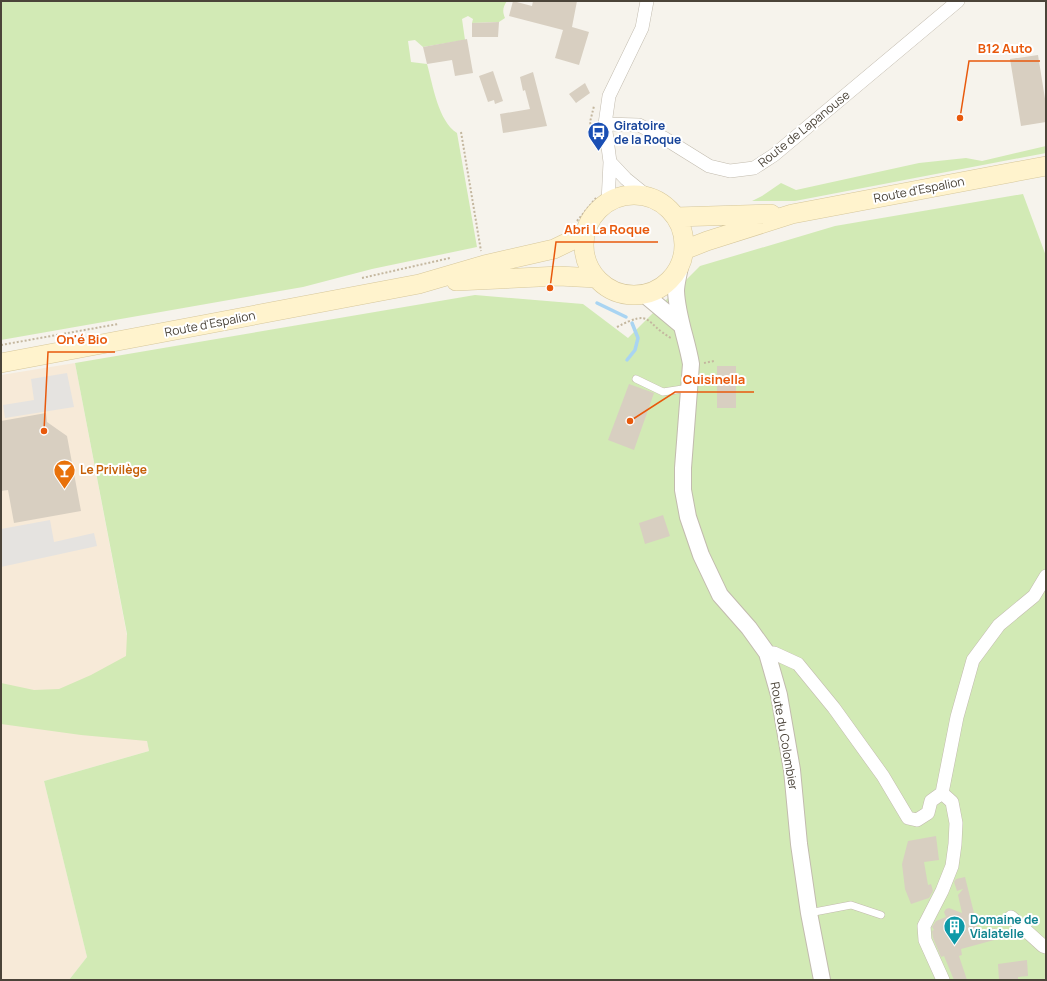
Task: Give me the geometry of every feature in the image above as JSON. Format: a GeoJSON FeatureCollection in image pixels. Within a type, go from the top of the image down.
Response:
{"type":"FeatureCollection","features":[{"type":"Feature","properties":{"kind":"main road","name":"Route d'Espalion"},"geometry":{"type":"LineString","coordinates":[[682,258],[707,241],[792,214],[1046,166]]}},
{"type":"Feature","properties":{"kind":"main road"},"geometry":{"type":"LineString","coordinates":[[637,194],[647,196],[664,204],[676,217],[683,233],[682,258],[669,281],[653,292],[636,295],[618,293],[610,289],[596,278],[589,266],[580,228],[588,224],[600,208],[603,198],[637,194]]}},
{"type":"Feature","properties":{"kind":"main road","name":"Route d'Espalion"},"geometry":{"type":"LineString","coordinates":[[676,217],[792,214]]}},
{"type":"Feature","properties":{"kind":"main road","name":"Route d'Espalion"},"geometry":{"type":"LineString","coordinates":[[1,363],[419,284],[554,249],[580,228]]}},
{"type":"Feature","properties":{"kind":"main road","name":"Route d'Espalion"},"geometry":{"type":"LineString","coordinates":[[419,284],[559,276],[596,278]]}},
{"type":"Feature","properties":{"kind":"street"},"geometry":{"type":"LineString","coordinates":[[603,198],[610,162],[604,124],[608,96],[642,28],[647,1]]}},
{"type":"Feature","properties":{"kind":"street","name":"Route de Lapanouse"},"geometry":{"type":"LineString","coordinates":[[604,124],[639,126],[664,138],[709,166],[730,171],[754,168],[774,155],[958,1]]}},
{"type":"Feature","properties":{"kind":"street"},"geometry":{"type":"LineString","coordinates":[[610,162],[626,179],[647,196]]}},
{"type":"Feature","properties":{"kind":"street","name":"Route du Colombier"},"geometry":{"type":"LineString","coordinates":[[682,258],[676,290],[681,325],[688,347],[691,364],[683,468],[683,490],[688,517],[701,555],[720,595],[749,628],[767,653],[779,695],[792,770],[799,844],[809,913],[822,980]]}},
{"type":"Feature","properties":{"kind":"street"},"geometry":{"type":"LineString","coordinates":[[644,294],[681,325]]}},
{"type":"Feature","properties":{"kind":"street"},"geometry":{"type":"LineString","coordinates":[[767,653],[774,653],[798,664],[834,708],[883,776],[908,818],[917,820],[928,813],[932,801],[942,793],[957,717],[973,660],[999,625],[1034,596],[1046,576]]}},
{"type":"Feature","properties":{"kind":"street"},"geometry":{"type":"LineString","coordinates":[[942,793],[952,802],[956,823],[956,844],[952,866],[942,891],[924,926],[925,940],[943,980]]}},
{"type":"Feature","properties":{"kind":"street"},"geometry":{"type":"LineString","coordinates":[[1011,917],[1046,947]]}},
{"type":"Feature","properties":{"kind":"lane"},"geometry":{"type":"LineString","coordinates":[[636,379],[663,392],[689,388]]}},
{"type":"Feature","properties":{"kind":"lane"},"geometry":{"type":"LineString","coordinates":[[809,913],[851,905],[882,914]]}},
{"type":"Feature","properties":{"kind":"path"},"geometry":{"type":"LineString","coordinates":[[590,118],[593,136]]}},
{"type":"Feature","properties":{"kind":"path"},"geometry":{"type":"LineString","coordinates":[[461,132],[481,251],[476,252]]}},
{"type":"Feature","properties":{"kind":"path"},"geometry":{"type":"LineString","coordinates":[[580,228],[595,199],[603,198]]}},
{"type":"Feature","properties":{"kind":"path"},"geometry":{"type":"LineString","coordinates":[[362,278],[456,257]]}},
{"type":"Feature","properties":{"kind":"path"},"geometry":{"type":"LineString","coordinates":[[617,327],[640,317],[651,322],[668,337],[688,347]]}},
{"type":"Feature","properties":{"kind":"path"},"geometry":{"type":"LineString","coordinates":[[1,345],[124,323]]}},
{"type":"Feature","properties":{"kind":"shaded area"},"geometry":{"type":"Polygon","coordinates":[[[75,363],[149,751],[44,781],[87,957],[69,980],[1,980],[1,375],[75,363]]]}},
{"type":"Feature","properties":{"kind":"shaded area"},"geometry":{"type":"Polygon","coordinates":[[[67,373],[74,407],[5,418],[3,405],[34,400],[31,379],[67,373]]]}},
{"type":"Feature","properties":{"kind":"shaded area"},"geometry":{"type":"Polygon","coordinates":[[[50,520],[54,542],[94,533],[97,546],[1,567],[1,529],[50,520]]]}},
{"type":"Feature","properties":{"kind":"green space"},"geometry":{"type":"Polygon","coordinates":[[[1,1],[507,1],[503,9],[505,18],[499,22],[472,23],[473,19],[468,16],[462,19],[465,40],[423,47],[415,40],[408,41],[411,62],[427,64],[437,102],[445,120],[457,133],[477,247],[372,269],[303,287],[1,340],[1,1]]]}},
{"type":"Feature","properties":{"kind":"green space"},"geometry":{"type":"Polygon","coordinates":[[[1046,146],[1046,153],[795,201],[752,201],[781,183],[796,190],[919,163],[966,158],[982,161],[1046,146]]]}},
{"type":"Feature","properties":{"kind":"green space"},"geometry":{"type":"Polygon","coordinates":[[[1023,194],[1046,256],[1046,980],[69,980],[87,957],[44,781],[149,751],[147,741],[81,735],[1,724],[1,683],[34,690],[59,689],[91,675],[126,656],[127,634],[75,363],[475,295],[583,304],[628,338],[700,266],[835,226],[1023,194]]]}},
{"type":"Feature","properties":{"kind":"building"},"geometry":{"type":"Polygon","coordinates":[[[513,1],[532,6],[533,1],[577,1],[572,27],[589,32],[579,65],[555,58],[563,30],[509,16],[513,1]]]}},
{"type":"Feature","properties":{"kind":"building"},"geometry":{"type":"Polygon","coordinates":[[[499,22],[498,37],[472,37],[472,23],[499,22]]]}},
{"type":"Feature","properties":{"kind":"building"},"geometry":{"type":"Polygon","coordinates":[[[467,39],[473,73],[455,76],[452,60],[427,64],[423,47],[467,39]]]}},
{"type":"Feature","properties":{"kind":"building"},"geometry":{"type":"Polygon","coordinates":[[[1038,55],[1046,105],[1046,122],[1021,126],[1010,59],[1038,55]]]}},
{"type":"Feature","properties":{"kind":"building"},"geometry":{"type":"Polygon","coordinates":[[[493,71],[503,101],[495,104],[494,100],[488,102],[479,76],[493,71]]]}},
{"type":"Feature","properties":{"kind":"building"},"geometry":{"type":"Polygon","coordinates":[[[533,72],[547,126],[503,133],[500,114],[530,109],[525,90],[523,91],[520,77],[533,72]]]}},
{"type":"Feature","properties":{"kind":"building"},"geometry":{"type":"Polygon","coordinates":[[[585,83],[590,93],[576,103],[569,94],[585,83]]]}},
{"type":"Feature","properties":{"kind":"building"},"geometry":{"type":"Polygon","coordinates":[[[717,366],[736,366],[736,408],[717,408],[717,366]]]}},
{"type":"Feature","properties":{"kind":"building"},"geometry":{"type":"Polygon","coordinates":[[[629,384],[654,393],[634,450],[608,440],[629,384]]]}},
{"type":"Feature","properties":{"kind":"building"},"geometry":{"type":"Polygon","coordinates":[[[46,413],[47,422],[67,436],[81,511],[14,523],[8,490],[1,491],[1,421],[46,413]]]}},
{"type":"Feature","properties":{"kind":"building"},"geometry":{"type":"Polygon","coordinates":[[[663,515],[670,536],[645,544],[639,523],[663,515]]]}},
{"type":"Feature","properties":{"kind":"building"},"geometry":{"type":"Polygon","coordinates":[[[936,836],[939,860],[924,862],[928,885],[931,884],[933,891],[929,898],[911,904],[905,889],[902,864],[908,841],[936,836]]]}},
{"type":"Feature","properties":{"kind":"building"},"geometry":{"type":"Polygon","coordinates":[[[965,877],[979,933],[995,928],[998,939],[961,949],[962,955],[959,956],[967,980],[954,980],[944,956],[941,957],[933,938],[932,931],[934,930],[932,927],[936,921],[946,917],[944,912],[946,909],[949,908],[962,913],[958,895],[963,889],[957,891],[954,882],[956,879],[965,877]]]}},
{"type":"Feature","properties":{"kind":"building"},"geometry":{"type":"Polygon","coordinates":[[[1027,960],[1028,976],[1018,977],[1018,980],[999,980],[998,964],[1027,960]]]}},
{"type":"Feature","properties":{"kind":"waterway"},"geometry":{"type":"LineString","coordinates":[[597,303],[626,317]]}},
{"type":"Feature","properties":{"kind":"waterway"},"geometry":{"type":"LineString","coordinates":[[627,360],[635,350],[638,338],[632,323]]}},
{"type":"Feature","properties":{"kind":"place","name":"B12 Auto"},"geometry":{"type":"Point","coordinates":[960,118]}},
{"type":"Feature","properties":{"kind":"place","name":"Giratoire de la Roque"},"geometry":{"type":"Point","coordinates":[598,152]}},
{"type":"Feature","properties":{"kind":"place","name":"Abri La Roque"},"geometry":{"type":"Point","coordinates":[550,288]}},
{"type":"Feature","properties":{"kind":"place","name":"Cuisinella"},"geometry":{"type":"Point","coordinates":[630,421]}},
{"type":"Feature","properties":{"kind":"place","name":"On'é Bio"},"geometry":{"type":"Point","coordinates":[44,431]}},
{"type":"Feature","properties":{"kind":"place","name":"Le Privilège"},"geometry":{"type":"Point","coordinates":[64,490]}},
{"type":"Feature","properties":{"kind":"place","name":"Domaine de Vialatelle"},"geometry":{"type":"Point","coordinates":[954,946]}}]}
